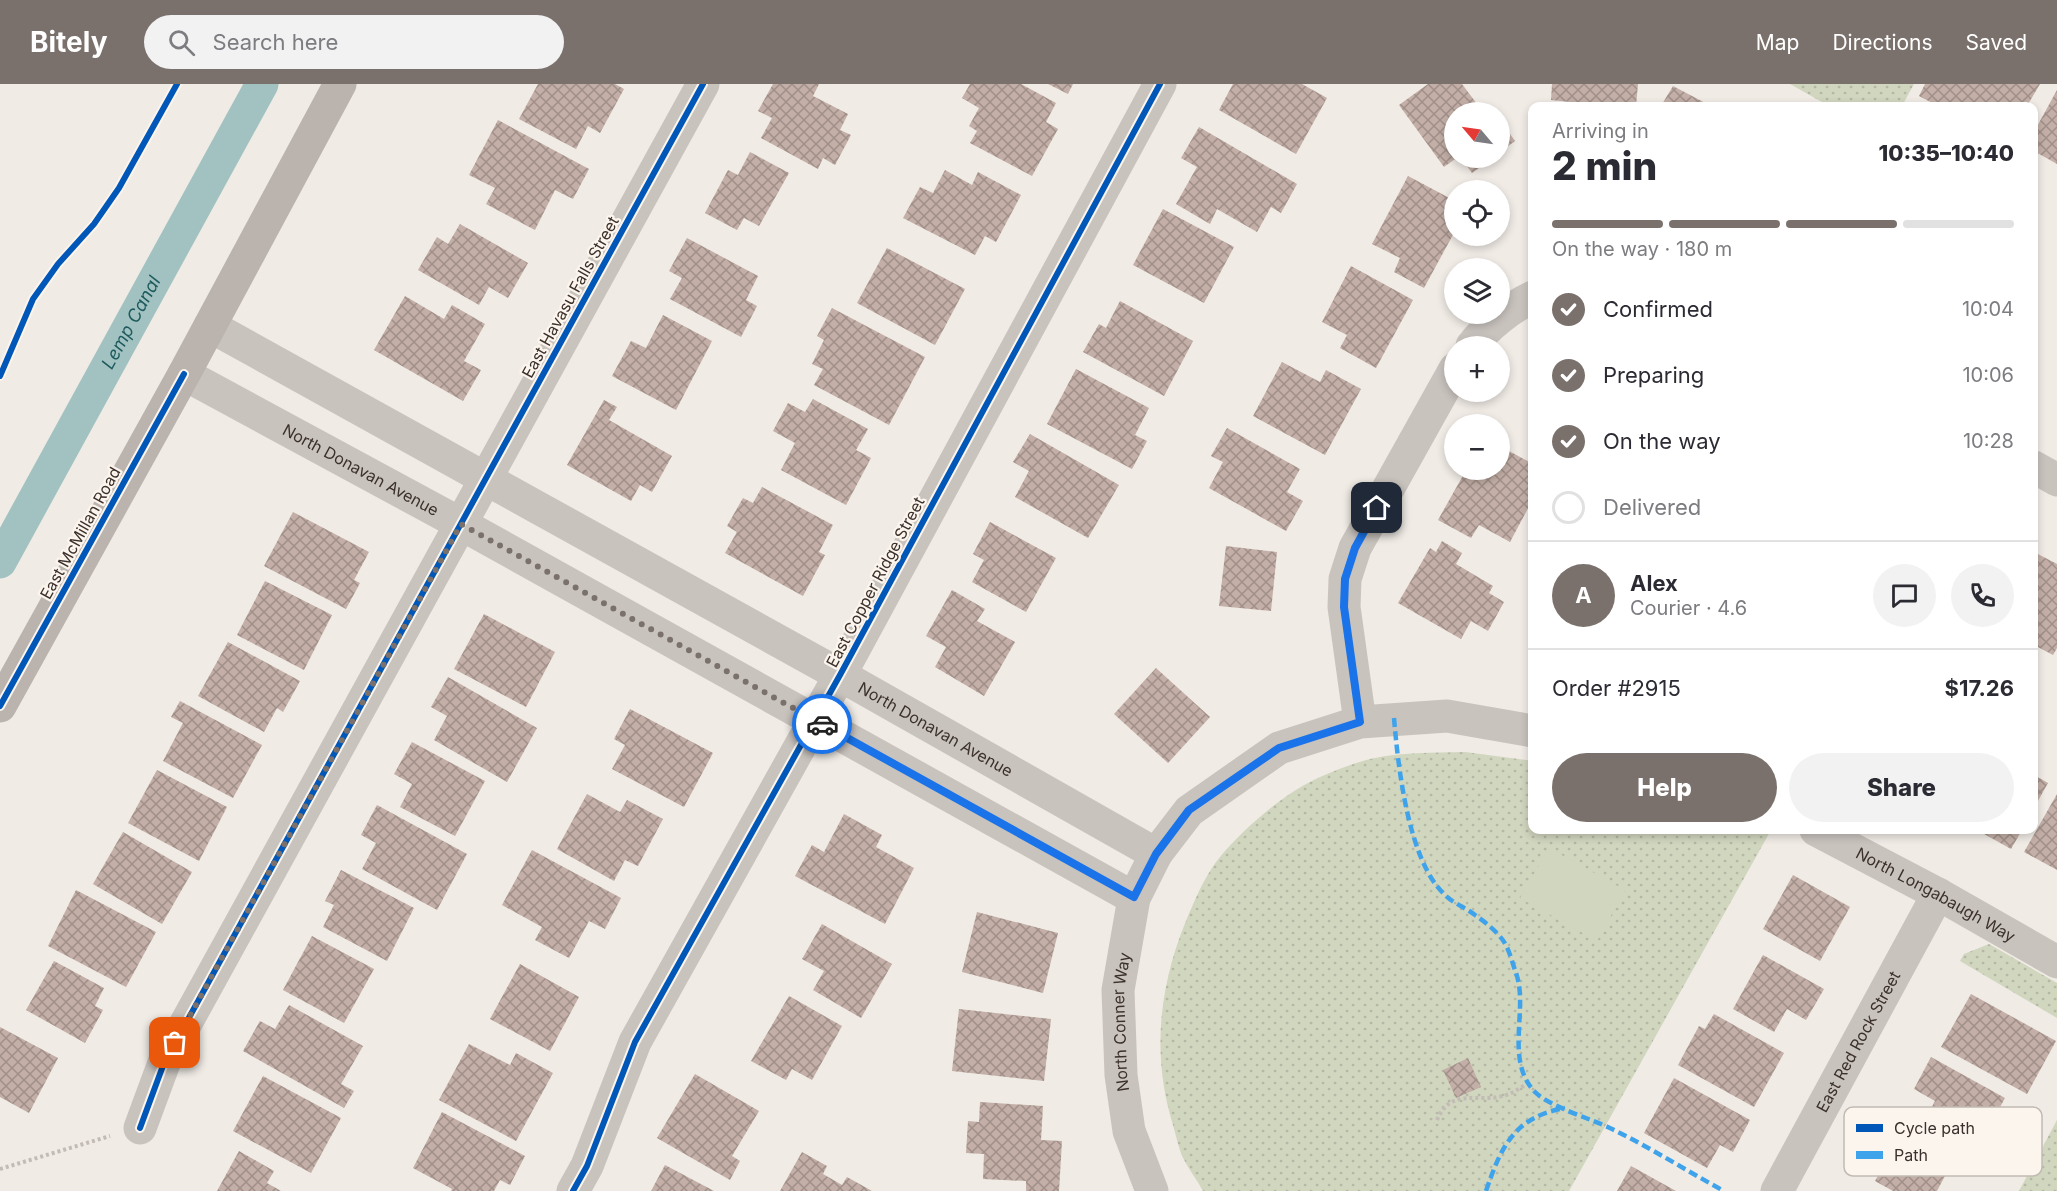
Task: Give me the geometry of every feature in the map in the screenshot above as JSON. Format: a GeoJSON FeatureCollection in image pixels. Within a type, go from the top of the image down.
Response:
{"type":"FeatureCollection","features":[{"type":"Feature","properties":{"kind":"main road","name":"East McMillan Road"},"geometry":{"type":"LineString","coordinates":[[0,706],[184,374],[340,84]]}},
{"type":"Feature","properties":{"kind":"street","name":"East Havasu Falls Street"},"geometry":{"type":"LineString","coordinates":[[140,1128],[164,1063],[703,84]]}},
{"type":"Feature","properties":{"kind":"street","name":"East Copper Ridge Street"},"geometry":{"type":"LineString","coordinates":[[573,1191],[587,1166],[635,1042],[840,675],[1160,84]]}},
{"type":"Feature","properties":{"kind":"street"},"geometry":{"type":"LineString","coordinates":[[1482,336],[1501,317],[1528,300]]}},
{"type":"Feature","properties":{"kind":"street","name":"North Donavan Avenue"},"geometry":{"type":"LineString","coordinates":[[210,326],[840,675],[1156,854]]}},
{"type":"Feature","properties":{"kind":"street","name":"North Donavan Avenue"},"geometry":{"type":"LineString","coordinates":[[184,374],[461,524],[1134,897]]}},
{"type":"Feature","properties":{"kind":"street"},"geometry":{"type":"LineString","coordinates":[[1360,722],[1344,607],[1345,579],[1355,548],[1444,389]]}},
{"type":"Feature","properties":{"kind":"street"},"geometry":{"type":"LineString","coordinates":[[2038,469],[2057,480]]}},
{"type":"Feature","properties":{"kind":"street"},"geometry":{"type":"LineString","coordinates":[[1156,854],[1189,810],[1279,748],[1360,722],[1447,716],[1528,730]]}},
{"type":"Feature","properties":{"kind":"street","name":"North Longabaugh Way"},"geometry":{"type":"LineString","coordinates":[[1824,834],[1938,894],[2057,962]]}},
{"type":"Feature","properties":{"kind":"street","name":"North Conner Way"},"geometry":{"type":"LineString","coordinates":[[1152,1191],[1129,1131],[1121,1075],[1118,990],[1134,897],[1156,854]]}},
{"type":"Feature","properties":{"kind":"street","name":"East Red Rock Street"},"geometry":{"type":"LineString","coordinates":[[1777,1191],[1938,894]]}},
{"type":"Feature","properties":{"kind":"path"},"geometry":{"type":"LineString","coordinates":[[1437,1120],[1442,1110],[1463,1097],[1502,1096],[1528,1083]]}},
{"type":"Feature","properties":{"kind":"path"},"geometry":{"type":"LineString","coordinates":[[0,1169],[140,1128]]}},
{"type":"Feature","properties":{"kind":"green space"},"geometry":{"type":"Polygon","coordinates":[[[1790,84],[1914,84],[1904,102],[1822,102],[1790,84]]]}},
{"type":"Feature","properties":{"kind":"green space"},"geometry":{"type":"Polygon","coordinates":[[[1465,752],[1528,760],[1528,834],[1769,834],[1569,1191],[1203,1191],[1184,1160],[1178,1144],[1166,1097],[1160,1043],[1166,989],[1172,962],[1180,935],[1200,889],[1229,847],[1274,805],[1298,788],[1356,763],[1393,755],[1465,752]]]}},
{"type":"Feature","properties":{"kind":"green space"},"geometry":{"type":"Polygon","coordinates":[[[1549,848],[1625,890],[1597,941],[1520,898],[1549,848]]]}},
{"type":"Feature","properties":{"kind":"green space"},"geometry":{"type":"Polygon","coordinates":[[[1989,944],[2057,983],[2057,1018],[1960,961],[1964,954],[1989,944]]]}},
{"type":"Feature","properties":{"kind":"green space"},"geometry":{"type":"Polygon","coordinates":[[[2057,1120],[2057,1191],[2019,1191],[2027,1176],[2042,1176],[2042,1148],[2057,1120]]]}},
{"type":"Feature","properties":{"kind":"building"},"geometry":{"type":"Polygon","coordinates":[[[538,84],[615,84],[624,89],[600,133],[588,126],[576,149],[519,119],[538,84]]]}},
{"type":"Feature","properties":{"kind":"building"},"geometry":{"type":"Polygon","coordinates":[[[773,84],[819,84],[813,96],[848,114],[840,130],[851,135],[835,165],[823,158],[818,169],[761,138],[772,118],[758,111],[773,84]]]}},
{"type":"Feature","properties":{"kind":"building"},"geometry":{"type":"Polygon","coordinates":[[[970,84],[1021,84],[1056,103],[1046,122],[1058,129],[1032,176],[970,143],[977,131],[969,126],[979,108],[962,98],[970,84]]]}},
{"type":"Feature","properties":{"kind":"building"},"geometry":{"type":"Polygon","coordinates":[[[1048,84],[1073,84],[1068,94],[1048,84]]]}},
{"type":"Feature","properties":{"kind":"building"},"geometry":{"type":"Polygon","coordinates":[[[1233,84],[1302,84],[1327,98],[1296,154],[1219,110],[1233,84]]]}},
{"type":"Feature","properties":{"kind":"building"},"geometry":{"type":"Polygon","coordinates":[[[1428,84],[1462,84],[1476,102],[1444,102],[1444,167],[1399,105],[1428,84]]]}},
{"type":"Feature","properties":{"kind":"building"},"geometry":{"type":"Polygon","coordinates":[[[1552,84],[1638,84],[1636,102],[1551,100],[1552,84]]]}},
{"type":"Feature","properties":{"kind":"building"},"geometry":{"type":"Polygon","coordinates":[[[1925,84],[2040,84],[2029,102],[1930,102],[1919,96],[1925,84]]]}},
{"type":"Feature","properties":{"kind":"building"},"geometry":{"type":"Polygon","coordinates":[[[1673,86],[1703,102],[1663,102],[1673,86]]]}},
{"type":"Feature","properties":{"kind":"building"},"geometry":{"type":"Polygon","coordinates":[[[2057,90],[2057,164],[2038,153],[2038,125],[2057,90]]]}},
{"type":"Feature","properties":{"kind":"building"},"geometry":{"type":"Polygon","coordinates":[[[498,120],[589,169],[573,199],[555,190],[535,230],[486,204],[495,188],[469,175],[498,120]]]}},
{"type":"Feature","properties":{"kind":"building"},"geometry":{"type":"Polygon","coordinates":[[[1199,127],[1297,184],[1281,213],[1271,207],[1257,232],[1217,209],[1210,224],[1176,204],[1197,167],[1181,158],[1199,127]]]}},
{"type":"Feature","properties":{"kind":"building"},"geometry":{"type":"Polygon","coordinates":[[[1510,134],[1515,141],[1510,145],[1510,134]]]}},
{"type":"Feature","properties":{"kind":"building"},"geometry":{"type":"Polygon","coordinates":[[[750,152],[789,173],[759,226],[744,218],[737,230],[705,213],[728,170],[738,175],[750,152]]]}},
{"type":"Feature","properties":{"kind":"building"},"geometry":{"type":"Polygon","coordinates":[[[1468,168],[1479,168],[1472,173],[1468,168]]]}},
{"type":"Feature","properties":{"kind":"building"},"geometry":{"type":"Polygon","coordinates":[[[945,170],[972,185],[978,172],[1021,195],[996,242],[985,236],[975,255],[903,218],[920,187],[933,193],[945,170]]]}},
{"type":"Feature","properties":{"kind":"building"},"geometry":{"type":"Polygon","coordinates":[[[1408,176],[1444,195],[1444,246],[1447,246],[1424,288],[1394,272],[1400,258],[1372,244],[1408,176]]]}},
{"type":"Feature","properties":{"kind":"building"},"geometry":{"type":"Polygon","coordinates":[[[1163,209],[1234,247],[1204,303],[1133,265],[1163,209]]]}},
{"type":"Feature","properties":{"kind":"building"},"geometry":{"type":"Polygon","coordinates":[[[460,224],[528,263],[508,298],[489,287],[479,305],[418,270],[437,237],[448,244],[460,224]]]}},
{"type":"Feature","properties":{"kind":"building"},"geometry":{"type":"Polygon","coordinates":[[[687,238],[758,276],[746,300],[757,306],[741,337],[670,299],[682,278],[669,271],[687,238]]]}},
{"type":"Feature","properties":{"kind":"building"},"geometry":{"type":"Polygon","coordinates":[[[887,248],[965,289],[935,345],[857,303],[887,248]]]}},
{"type":"Feature","properties":{"kind":"building"},"geometry":{"type":"Polygon","coordinates":[[[1351,266],[1413,300],[1376,368],[1340,348],[1347,335],[1322,322],[1351,266]]]}},
{"type":"Feature","properties":{"kind":"building"},"geometry":{"type":"Polygon","coordinates":[[[405,296],[444,319],[452,305],[485,324],[464,361],[481,370],[463,401],[374,350],[405,296]]]}},
{"type":"Feature","properties":{"kind":"building"},"geometry":{"type":"Polygon","coordinates":[[[1120,301],[1193,341],[1164,396],[1083,352],[1099,324],[1106,328],[1120,301]]]}},
{"type":"Feature","properties":{"kind":"building"},"geometry":{"type":"Polygon","coordinates":[[[832,308],[925,357],[889,425],[814,385],[823,369],[812,364],[824,340],[817,336],[832,308]]]}},
{"type":"Feature","properties":{"kind":"building"},"geometry":{"type":"Polygon","coordinates":[[[663,315],[712,341],[676,410],[612,376],[631,341],[646,348],[663,315]]]}},
{"type":"Feature","properties":{"kind":"building"},"geometry":{"type":"Polygon","coordinates":[[[1282,362],[1320,382],[1326,370],[1361,389],[1325,455],[1253,416],[1282,362]]]}},
{"type":"Feature","properties":{"kind":"building"},"geometry":{"type":"Polygon","coordinates":[[[1076,369],[1149,408],[1135,435],[1147,441],[1132,469],[1047,424],[1076,369]]]}},
{"type":"Feature","properties":{"kind":"building"},"geometry":{"type":"Polygon","coordinates":[[[813,399],[868,429],[856,450],[871,458],[846,505],[781,470],[795,443],[773,431],[788,403],[805,412],[813,399]]]}},
{"type":"Feature","properties":{"kind":"building"},"geometry":{"type":"Polygon","coordinates":[[[604,400],[617,407],[609,420],[672,456],[652,492],[640,485],[631,501],[567,465],[604,400]]]}},
{"type":"Feature","properties":{"kind":"building"},"geometry":{"type":"Polygon","coordinates":[[[1227,428],[1300,469],[1287,492],[1303,501],[1286,531],[1209,488],[1223,462],[1211,456],[1227,428]]]}},
{"type":"Feature","properties":{"kind":"building"},"geometry":{"type":"Polygon","coordinates":[[[1030,434],[1119,485],[1088,538],[1015,497],[1029,471],[1013,462],[1030,434]]]}},
{"type":"Feature","properties":{"kind":"building"},"geometry":{"type":"Polygon","coordinates":[[[1510,451],[1528,461],[1528,508],[1510,542],[1479,525],[1471,538],[1438,520],[1460,480],[1510,480],[1510,451]]]}},
{"type":"Feature","properties":{"kind":"building"},"geometry":{"type":"Polygon","coordinates":[[[762,487],[833,525],[819,552],[825,555],[803,596],[725,553],[737,532],[727,526],[743,498],[753,503],[762,487]]]}},
{"type":"Feature","properties":{"kind":"building"},"geometry":{"type":"Polygon","coordinates":[[[293,512],[369,552],[354,580],[360,583],[346,609],[264,566],[293,512]]]}},
{"type":"Feature","properties":{"kind":"building"},"geometry":{"type":"Polygon","coordinates":[[[990,522],[1056,558],[1026,612],[972,582],[984,560],[973,554],[990,522]]]}},
{"type":"Feature","properties":{"kind":"building"},"geometry":{"type":"Polygon","coordinates":[[[1442,541],[1462,553],[1456,564],[1493,586],[1489,593],[1504,602],[1488,631],[1471,621],[1461,639],[1398,603],[1430,548],[1436,552],[1442,541]]]}},
{"type":"Feature","properties":{"kind":"building"},"geometry":{"type":"Polygon","coordinates":[[[1226,546],[1277,552],[1271,611],[1219,606],[1226,546]]]}},
{"type":"Feature","properties":{"kind":"building"},"geometry":{"type":"Polygon","coordinates":[[[2038,554],[2057,564],[2057,648],[2053,655],[2038,647],[2038,554]]]}},
{"type":"Feature","properties":{"kind":"building"},"geometry":{"type":"Polygon","coordinates":[[[265,581],[332,615],[304,670],[237,635],[265,581]]]}},
{"type":"Feature","properties":{"kind":"building"},"geometry":{"type":"Polygon","coordinates":[[[952,590],[985,609],[977,621],[1015,642],[984,696],[935,667],[946,647],[926,636],[952,590]]]}},
{"type":"Feature","properties":{"kind":"building"},"geometry":{"type":"Polygon","coordinates":[[[484,614],[555,652],[526,707],[454,669],[484,614]]]}},
{"type":"Feature","properties":{"kind":"building"},"geometry":{"type":"Polygon","coordinates":[[[228,642],[300,681],[283,712],[277,708],[264,732],[198,696],[228,642]]]}},
{"type":"Feature","properties":{"kind":"building"},"geometry":{"type":"Polygon","coordinates":[[[1156,668],[1210,717],[1168,763],[1114,714],[1156,668]]]}},
{"type":"Feature","properties":{"kind":"building"},"geometry":{"type":"Polygon","coordinates":[[[448,677],[537,728],[507,782],[434,740],[447,716],[431,707],[448,677]]]}},
{"type":"Feature","properties":{"kind":"building"},"geometry":{"type":"Polygon","coordinates":[[[180,701],[262,745],[233,798],[163,761],[183,723],[171,717],[180,701]]]}},
{"type":"Feature","properties":{"kind":"building"},"geometry":{"type":"Polygon","coordinates":[[[630,709],[713,753],[684,807],[612,769],[625,745],[614,739],[630,709]]]}},
{"type":"Feature","properties":{"kind":"building"},"geometry":{"type":"Polygon","coordinates":[[[412,742],[485,781],[455,836],[400,807],[412,784],[394,774],[412,742]]]}},
{"type":"Feature","properties":{"kind":"building"},"geometry":{"type":"Polygon","coordinates":[[[157,770],[227,807],[199,861],[128,823],[157,770]]]}},
{"type":"Feature","properties":{"kind":"building"},"geometry":{"type":"Polygon","coordinates":[[[2038,777],[2048,783],[2038,801],[2038,777]]]}},
{"type":"Feature","properties":{"kind":"building"},"geometry":{"type":"Polygon","coordinates":[[[587,794],[620,812],[627,800],[663,819],[638,866],[625,860],[614,881],[557,849],[587,794]]]}},
{"type":"Feature","properties":{"kind":"building"},"geometry":{"type":"Polygon","coordinates":[[[2057,794],[2057,870],[2024,852],[2034,834],[2038,834],[2038,827],[2057,794]]]}},
{"type":"Feature","properties":{"kind":"building"},"geometry":{"type":"Polygon","coordinates":[[[377,805],[467,854],[437,910],[362,869],[376,843],[361,835],[377,805]]]}},
{"type":"Feature","properties":{"kind":"building"},"geometry":{"type":"Polygon","coordinates":[[[844,814],[882,835],[876,847],[914,868],[885,924],[795,876],[812,845],[824,852],[844,814]]]}},
{"type":"Feature","properties":{"kind":"building"},"geometry":{"type":"Polygon","coordinates":[[[123,832],[192,872],[162,924],[93,884],[123,832]]]}},
{"type":"Feature","properties":{"kind":"building"},"geometry":{"type":"Polygon","coordinates":[[[1984,834],[2020,834],[2011,849],[1984,834]]]}},
{"type":"Feature","properties":{"kind":"building"},"geometry":{"type":"Polygon","coordinates":[[[532,850],[621,898],[605,929],[589,921],[569,958],[535,940],[542,927],[502,905],[532,850]]]}},
{"type":"Feature","properties":{"kind":"building"},"geometry":{"type":"Polygon","coordinates":[[[341,870],[414,908],[387,961],[323,927],[334,905],[325,901],[341,870]]]}},
{"type":"Feature","properties":{"kind":"building"},"geometry":{"type":"Polygon","coordinates":[[[1793,875],[1850,907],[1820,961],[1763,929],[1793,875]]]}},
{"type":"Feature","properties":{"kind":"building"},"geometry":{"type":"Polygon","coordinates":[[[76,890],[156,932],[126,987],[48,946],[76,890]]]}},
{"type":"Feature","properties":{"kind":"building"},"geometry":{"type":"Polygon","coordinates":[[[977,912],[1058,933],[1043,993],[962,972],[977,912]]]}},
{"type":"Feature","properties":{"kind":"building"},"geometry":{"type":"Polygon","coordinates":[[[822,924],[892,964],[861,1018],[813,990],[824,971],[802,959],[822,924]]]}},
{"type":"Feature","properties":{"kind":"building"},"geometry":{"type":"Polygon","coordinates":[[[312,936],[374,969],[344,1023],[283,990],[312,936]]]}},
{"type":"Feature","properties":{"kind":"building"},"geometry":{"type":"Polygon","coordinates":[[[1763,955],[1824,989],[1806,1020],[1787,1009],[1774,1032],[1733,1009],[1763,955]]]}},
{"type":"Feature","properties":{"kind":"building"},"geometry":{"type":"Polygon","coordinates":[[[54,961],[104,988],[95,1006],[103,1010],[85,1043],[26,1010],[54,961]]]}},
{"type":"Feature","properties":{"kind":"building"},"geometry":{"type":"Polygon","coordinates":[[[520,964],[579,997],[550,1051],[490,1019],[520,964]]]}},
{"type":"Feature","properties":{"kind":"building"},"geometry":{"type":"Polygon","coordinates":[[[1971,994],[2056,1041],[2027,1094],[1941,1047],[1971,994]]]}},
{"type":"Feature","properties":{"kind":"building"},"geometry":{"type":"Polygon","coordinates":[[[789,996],[842,1026],[812,1080],[792,1069],[786,1080],[751,1061],[789,996]]]}},
{"type":"Feature","properties":{"kind":"building"},"geometry":{"type":"Polygon","coordinates":[[[289,1005],[363,1046],[341,1084],[354,1091],[344,1108],[243,1051],[260,1021],[275,1029],[289,1005]]]}},
{"type":"Feature","properties":{"kind":"building"},"geometry":{"type":"Polygon","coordinates":[[[959,1009],[1051,1019],[1044,1081],[952,1071],[959,1009]]]}},
{"type":"Feature","properties":{"kind":"building"},"geometry":{"type":"Polygon","coordinates":[[[1714,1014],[1784,1053],[1754,1107],[1678,1065],[1699,1026],[1705,1029],[1714,1014]]]}},
{"type":"Feature","properties":{"kind":"building"},"geometry":{"type":"Polygon","coordinates":[[[0,1027],[58,1058],[29,1113],[0,1097],[0,1027]]]}},
{"type":"Feature","properties":{"kind":"building"},"geometry":{"type":"Polygon","coordinates":[[[469,1044],[510,1065],[516,1053],[553,1073],[516,1141],[439,1100],[469,1044]]]}},
{"type":"Feature","properties":{"kind":"building"},"geometry":{"type":"Polygon","coordinates":[[[1931,1057],[2005,1098],[2000,1107],[1932,1107],[1935,1101],[1914,1089],[1931,1057]]]}},
{"type":"Feature","properties":{"kind":"building"},"geometry":{"type":"Polygon","coordinates":[[[1468,1058],[1481,1087],[1456,1098],[1443,1070],[1468,1058]]]}},
{"type":"Feature","properties":{"kind":"building"},"geometry":{"type":"Polygon","coordinates":[[[695,1074],[759,1111],[732,1156],[740,1161],[730,1180],[657,1138],[695,1074]]]}},
{"type":"Feature","properties":{"kind":"building"},"geometry":{"type":"Polygon","coordinates":[[[263,1076],[341,1118],[311,1173],[233,1131],[263,1076]]]}},
{"type":"Feature","properties":{"kind":"building"},"geometry":{"type":"Polygon","coordinates":[[[1674,1078],[1750,1120],[1733,1152],[1720,1145],[1707,1168],[1644,1133],[1674,1078]]]}},
{"type":"Feature","properties":{"kind":"building"},"geometry":{"type":"Polygon","coordinates":[[[980,1102],[1043,1106],[1041,1140],[1062,1141],[1059,1191],[1026,1191],[1026,1181],[983,1179],[984,1154],[966,1153],[968,1121],[979,1122],[980,1102]]]}},
{"type":"Feature","properties":{"kind":"building"},"geometry":{"type":"Polygon","coordinates":[[[442,1112],[525,1156],[510,1185],[500,1180],[494,1191],[451,1191],[452,1189],[413,1168],[442,1112]]]}},
{"type":"Feature","properties":{"kind":"building"},"geometry":{"type":"Polygon","coordinates":[[[239,1151],[274,1171],[267,1183],[281,1191],[217,1191],[239,1151]]]}},
{"type":"Feature","properties":{"kind":"building"},"geometry":{"type":"Polygon","coordinates":[[[802,1152],[827,1166],[823,1174],[842,1185],[847,1177],[872,1191],[780,1191],[802,1152]]]}},
{"type":"Feature","properties":{"kind":"building"},"geometry":{"type":"Polygon","coordinates":[[[665,1165],[714,1191],[651,1191],[665,1165]]]}},
{"type":"Feature","properties":{"kind":"building"},"geometry":{"type":"Polygon","coordinates":[[[1631,1166],[1676,1191],[1617,1191],[1631,1166]]]}},
{"type":"Feature","properties":{"kind":"building"},"geometry":{"type":"Polygon","coordinates":[[[1878,1176],[1945,1176],[1937,1191],[1893,1191],[1875,1181],[1878,1176]]]}},
{"type":"Feature","properties":{"kind":"waterway","name":"Lemp Canal"},"geometry":{"type":"LineString","coordinates":[[0,562],[262,84]]}},
{"type":"Feature","properties":{"kind":"marked path"},"geometry":{"type":"LineString","coordinates":[[1394,718],[1398,761],[1407,812],[1422,860],[1432,880],[1445,895],[1493,929],[1510,955],[1519,987],[1521,1065],[1526,1079],[1535,1092],[1551,1103],[1626,1136],[1724,1191]]}},
{"type":"Feature","properties":{"kind":"marked path"},"geometry":{"type":"LineString","coordinates":[[1486,1191],[1504,1148],[1512,1136],[1533,1119],[1565,1108]]}},
{"type":"Feature","properties":{"kind":"cycle path"},"geometry":{"type":"LineString","coordinates":[[0,376],[33,299],[58,264],[94,224],[119,188],[177,84]]}},
{"type":"Feature","properties":{"kind":"cycle path"},"geometry":{"type":"LineString","coordinates":[[140,1128],[164,1063],[703,84]]}},
{"type":"Feature","properties":{"kind":"cycle path"},"geometry":{"type":"LineString","coordinates":[[573,1191],[587,1166],[635,1042],[840,675],[1160,84]]}},
{"type":"Feature","properties":{"kind":"cycle path"},"geometry":{"type":"LineString","coordinates":[[0,706],[184,374]]}},
{"type":"Feature","properties":{"kind":"way so far"},"geometry":{"type":"LineString","coordinates":[[175,1043],[461,524],[822,724]]}},
{"type":"Feature","properties":{"kind":"route"},"geometry":{"type":"LineString","coordinates":[[822,724],[1134,897],[1156,854],[1189,810],[1279,748],[1360,722],[1344,607],[1345,579],[1355,548],[1377,508]]}}]}
